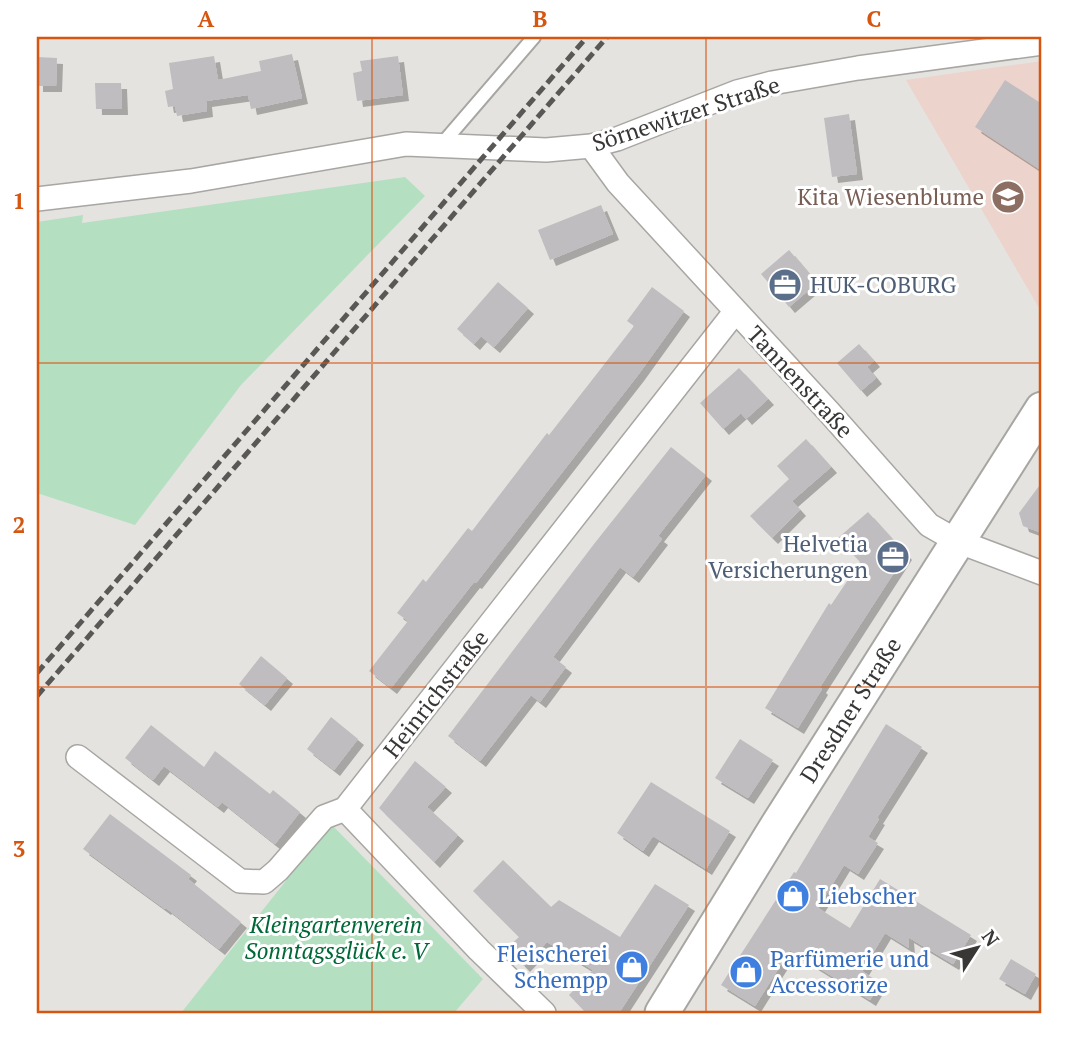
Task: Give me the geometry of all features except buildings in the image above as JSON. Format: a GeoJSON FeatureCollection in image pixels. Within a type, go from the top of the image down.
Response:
{"type":"FeatureCollection","features":[{"type":"Feature","properties":{"kind":"main road","name":"Dresdner Straße"},"geometry":{"type":"LineString","coordinates":[[663,1013],[777,826],[1042,409]]}},
{"type":"Feature","properties":{"kind":"street","name":"Sörnewitzer Straße"},"geometry":{"type":"LineString","coordinates":[[37,199],[191,181],[406,144],[546,150],[591,146],[617,139],[737,92],[772,83],[858,68],[1042,43]]}},
{"type":"Feature","properties":{"kind":"street","name":"Tannenstraße"},"geometry":{"type":"LineString","coordinates":[[591,146],[618,183],[929,525],[957,541],[1042,573]]}},
{"type":"Feature","properties":{"kind":"street","name":"Heinrichstraße"},"geometry":{"type":"LineString","coordinates":[[78,757],[240,881],[264,882],[278,870],[324,817],[345,809],[735,312]]}},
{"type":"Feature","properties":{"kind":"street"},"geometry":{"type":"LineString","coordinates":[[345,809],[479,950],[544,1013]]}},
{"type":"Feature","properties":{"kind":"lane"},"geometry":{"type":"LineString","coordinates":[[442,144],[534,37]]}},
{"type":"Feature","properties":{"kind":"shaded area","name":"Kita Wiesenblume"},"geometry":{"type":"Polygon","coordinates":[[[1042,61],[1042,313],[906,80],[1042,61]]]}},
{"type":"Feature","properties":{"kind":"green space"},"geometry":{"type":"Polygon","coordinates":[[[405,177],[425,196],[241,385],[135,525],[37,493],[37,222],[83,215],[82,223],[405,177]]]}},
{"type":"Feature","properties":{"kind":"green space","name":"Kleingartenverein Sonntagsglück e. V"},"geometry":{"type":"Polygon","coordinates":[[[331,824],[483,979],[454,1013],[181,1013],[331,824]]]}},
{"type":"Feature","properties":{"kind":"railway"},"geometry":{"type":"LineString","coordinates":[[37,673],[587,37]]}},
{"type":"Feature","properties":{"kind":"railway"},"geometry":{"type":"LineString","coordinates":[[37,696],[607,37]]}},
{"type":"Feature","properties":{"kind":"place","name":"Kita Wiesenblume"},"geometry":{"type":"Point","coordinates":[1008,197]}},
{"type":"Feature","properties":{"kind":"place","name":"HUK-COBURG"},"geometry":{"type":"Point","coordinates":[785,285]}},
{"type":"Feature","properties":{"kind":"place","name":"Helvetia Versicherungen"},"geometry":{"type":"Point","coordinates":[893,557]}},
{"type":"Feature","properties":{"kind":"place","name":"Liebscher"},"geometry":{"type":"Point","coordinates":[793,896]}},
{"type":"Feature","properties":{"kind":"place","name":"Fleischerei Schempp"},"geometry":{"type":"Point","coordinates":[632,967]}},
{"type":"Feature","properties":{"kind":"place","name":"Parfümerie und Accessorize"},"geometry":{"type":"Point","coordinates":[746,972]}}]}
